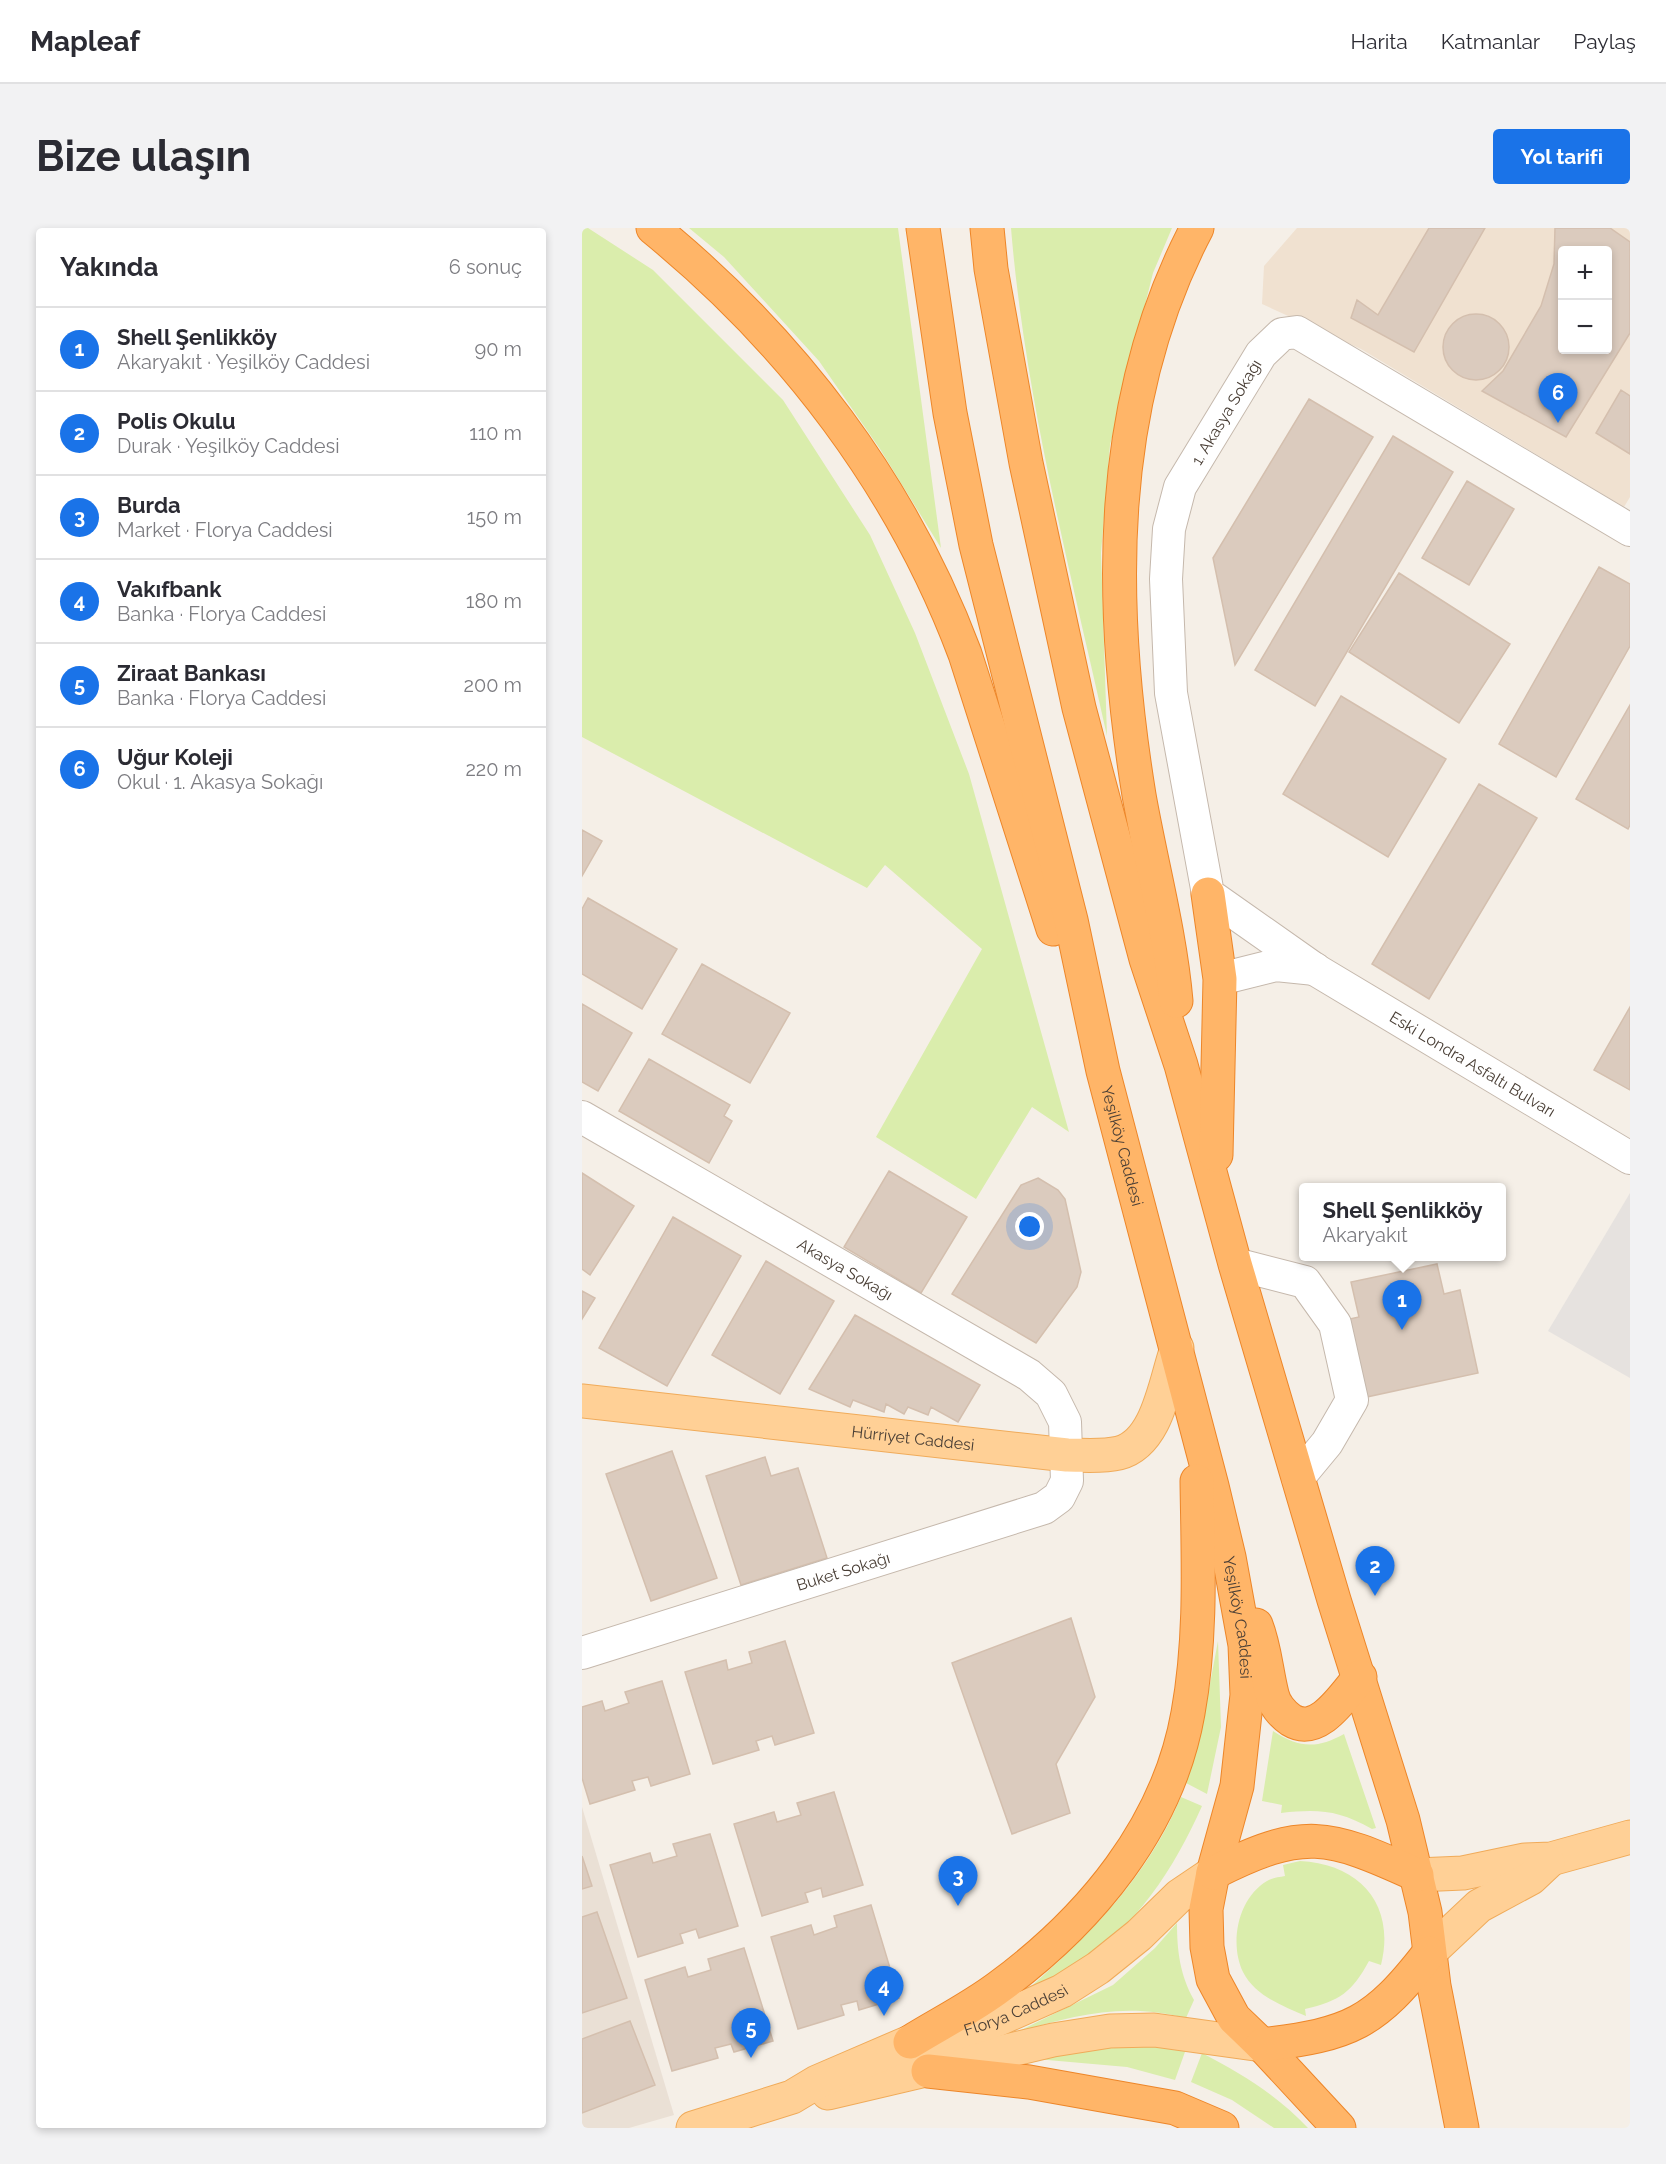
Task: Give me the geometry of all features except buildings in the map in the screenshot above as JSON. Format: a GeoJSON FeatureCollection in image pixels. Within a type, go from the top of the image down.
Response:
{"type":"FeatureCollection","features":[{"type":"Feature","properties":{"kind":"highway"},"geometry":{"type":"LineString","coordinates":[[653,228],[693,260],[768,333],[826,403],[906,526],[942,598],[965,654],[1038,884],[1102,1071]]}},
{"type":"Feature","properties":{"kind":"highway"},"geometry":{"type":"LineString","coordinates":[[923,228],[950,412],[976,545],[1071,920],[1102,1071]]}},
{"type":"Feature","properties":{"kind":"highway"},"geometry":{"type":"LineString","coordinates":[[987,228],[996,302],[1026,463],[1079,708],[1146,958],[1181,1065],[1235,1264],[1360,1677],[1417,1875],[1462,2128]]}},
{"type":"Feature","properties":{"kind":"highway"},"geometry":{"type":"LineString","coordinates":[[1181,1065],[1174,986],[1139,794],[1121,656],[1118,536],[1134,403],[1155,321],[1177,265],[1197,228]]}},
{"type":"Feature","properties":{"kind":"highway"},"geometry":{"type":"LineString","coordinates":[[1208,894],[1220,979],[1215,1192]]}},
{"type":"Feature","properties":{"kind":"highway","name":"Yeşilköy Caddesi"},"geometry":{"type":"LineString","coordinates":[[1102,1071],[1177,1348],[1234,1587],[1245,1645],[1247,1695],[1244,1741],[1237,1786],[1213,1873],[1206,1918],[1207,1947],[1213,1979],[1234,2018],[1339,2128]]}},
{"type":"Feature","properties":{"kind":"highway"},"geometry":{"type":"LineString","coordinates":[[910,2042],[998,1988],[1061,1935],[1101,1895],[1147,1827],[1178,1753],[1188,1714],[1195,1662],[1198,1614],[1197,1431]]}},
{"type":"Feature","properties":{"kind":"highway"},"geometry":{"type":"LineString","coordinates":[[1234,1587],[1253,1618],[1263,1641],[1272,1696],[1283,1715],[1296,1723],[1309,1724],[1327,1715],[1360,1677]]}},
{"type":"Feature","properties":{"kind":"highway"},"geometry":{"type":"LineString","coordinates":[[1213,1873],[1274,1845],[1313,1840],[1340,1844],[1417,1875]]}},
{"type":"Feature","properties":{"kind":"highway"},"geometry":{"type":"LineString","coordinates":[[1262,2045],[1300,2040],[1344,2030],[1367,2018],[1387,2004],[1430,1953]]}},
{"type":"Feature","properties":{"kind":"highway"},"geometry":{"type":"LineString","coordinates":[[928,2072],[1029,2082],[1175,2108],[1222,2128]]}},
{"type":"Feature","properties":{"kind":"main road","name":"Hürriyet Caddesi"},"geometry":{"type":"LineString","coordinates":[[582,1401],[1067,1455],[1103,1456],[1134,1448],[1144,1438],[1154,1422],[1177,1348]]}},
{"type":"Feature","properties":{"kind":"main road"},"geometry":{"type":"LineString","coordinates":[[1417,1875],[1463,1873],[1525,1860],[1551,1859],[1630,1837]]}},
{"type":"Feature","properties":{"kind":"main road"},"geometry":{"type":"LineString","coordinates":[[1430,1953],[1479,1906],[1531,1878],[1551,1859]]}},
{"type":"Feature","properties":{"kind":"main road","name":"Florya Caddesi"},"geometry":{"type":"LineString","coordinates":[[792,2097],[817,2082],[910,2042],[943,2037],[999,2019],[1062,1990],[1098,1968],[1139,1935],[1179,1896],[1213,1873]]}},
{"type":"Feature","properties":{"kind":"main road","name":"Florya Caddesi"},"geometry":{"type":"LineString","coordinates":[[693,2128],[792,2097],[821,2095],[928,2072],[1053,2040],[1110,2031],[1154,2030],[1262,2045]]}},
{"type":"Feature","properties":{"kind":"street","name":"1. Akasya Sokağı"},"geometry":{"type":"LineString","coordinates":[[1208,894],[1170,693],[1166,579],[1169,529],[1180,487],[1261,354],[1282,334],[1297,332],[1630,530]]}},
{"type":"Feature","properties":{"kind":"street","name":"Eski Londra Asfaltı Bulvarı"},"geometry":{"type":"LineString","coordinates":[[1208,894],[1316,970],[1630,1158]]}},
{"type":"Feature","properties":{"kind":"street"},"geometry":{"type":"LineString","coordinates":[[1220,979],[1276,966],[1316,970]]}},
{"type":"Feature","properties":{"kind":"street","name":"Akasya Sokağı"},"geometry":{"type":"LineString","coordinates":[[582,1117],[1029,1375],[1051,1394],[1065,1422],[1067,1455]]}},
{"type":"Feature","properties":{"kind":"street"},"geometry":{"type":"LineString","coordinates":[[1235,1264],[1305,1282],[1335,1324],[1352,1400],[1327,1443],[1298,1478]]}},
{"type":"Feature","properties":{"kind":"street","name":"Buket Sokağı"},"geometry":{"type":"LineString","coordinates":[[582,1653],[1044,1508],[1059,1497],[1067,1481],[1067,1455]]}},
{"type":"Feature","properties":{"kind":"shaded area"},"geometry":{"type":"Polygon","coordinates":[[[1297,228],[1630,228],[1630,497],[1624,507],[1361,349],[1262,304],[1264,266],[1297,228]]]}},
{"type":"Feature","properties":{"kind":"shaded area"},"geometry":{"type":"Polygon","coordinates":[[[1630,1193],[1630,1378],[1548,1331],[1630,1193]]]}},
{"type":"Feature","properties":{"kind":"shaded area"},"geometry":{"type":"Polygon","coordinates":[[[582,1807],[674,2115],[629,2128],[582,2128],[582,1807]]]}},
{"type":"Feature","properties":{"kind":"green space"},"geometry":{"type":"Polygon","coordinates":[[[582,228],[588,228],[653,270],[783,400],[870,535],[915,633],[969,774],[1069,1132],[1032,1107],[976,1199],[876,1137],[982,949],[885,865],[867,888],[582,737],[582,228]]]}},
{"type":"Feature","properties":{"kind":"green space"},"geometry":{"type":"Polygon","coordinates":[[[689,228],[898,228],[941,548],[880,449],[819,361],[724,257],[689,228]]]}},
{"type":"Feature","properties":{"kind":"green space"},"geometry":{"type":"Polygon","coordinates":[[[1011,228],[1172,228],[1153,273],[1110,445],[1101,553],[1107,736],[1050,484],[1027,356],[1011,228]]]}},
{"type":"Feature","properties":{"kind":"green space"},"geometry":{"type":"Polygon","coordinates":[[[1218,1641],[1221,1727],[1207,1794],[1186,1783],[1203,1721],[1218,1641]]]}},
{"type":"Feature","properties":{"kind":"green space"},"geometry":{"type":"Polygon","coordinates":[[[1273,1731],[1291,1741],[1308,1744],[1325,1742],[1344,1734],[1376,1828],[1372,1829],[1349,1818],[1328,1812],[1281,1813],[1282,1805],[1262,1801],[1273,1731]]]}},
{"type":"Feature","properties":{"kind":"green space"},"geometry":{"type":"Polygon","coordinates":[[[1181,1797],[1202,1806],[1179,1852],[1151,1895],[1135,1915],[1098,1951],[1071,1970],[1027,1990],[1116,1902],[1152,1853],[1181,1797]]]}},
{"type":"Feature","properties":{"kind":"green space"},"geometry":{"type":"Polygon","coordinates":[[[1300,1861],[1340,1870],[1356,1879],[1369,1892],[1378,1907],[1383,1924],[1384,1943],[1381,1965],[1369,1961],[1351,1988],[1336,1998],[1305,2009],[1306,2016],[1270,1999],[1255,1988],[1243,1972],[1237,1948],[1239,1922],[1249,1898],[1267,1881],[1285,1876],[1283,1865],[1300,1861]]]}},
{"type":"Feature","properties":{"kind":"green space"},"geometry":{"type":"Polygon","coordinates":[[[1177,1923],[1180,1963],[1194,2000],[1186,2018],[1163,2013],[1121,2011],[1060,2020],[1017,2032],[1113,1985],[1155,1948],[1177,1923]]]}},
{"type":"Feature","properties":{"kind":"green space"},"geometry":{"type":"Polygon","coordinates":[[[1098,2042],[1186,2049],[1175,2080],[1127,2067],[1036,2059],[1098,2042]]]}},
{"type":"Feature","properties":{"kind":"green space"},"geometry":{"type":"Polygon","coordinates":[[[1202,2053],[1258,2086],[1284,2105],[1308,2128],[1274,2128],[1232,2100],[1191,2082],[1202,2053]]]}},
{"type":"Feature","properties":{"kind":"place","name":"Uğur Koleji"},"geometry":{"type":"Point","coordinates":[1558,423]}},
{"type":"Feature","properties":{"kind":"place","name":"Shell Şenlikköy"},"geometry":{"type":"Point","coordinates":[1402,1330]}},
{"type":"Feature","properties":{"kind":"place","name":"Polis Okulu"},"geometry":{"type":"Point","coordinates":[1375,1596]}},
{"type":"Feature","properties":{"kind":"place","name":"Burda"},"geometry":{"type":"Point","coordinates":[958,1906]}},
{"type":"Feature","properties":{"kind":"place","name":"Vakıfbank"},"geometry":{"type":"Point","coordinates":[884,2016]}},
{"type":"Feature","properties":{"kind":"place","name":"Ziraat Bankası"},"geometry":{"type":"Point","coordinates":[751,2058]}}]}
